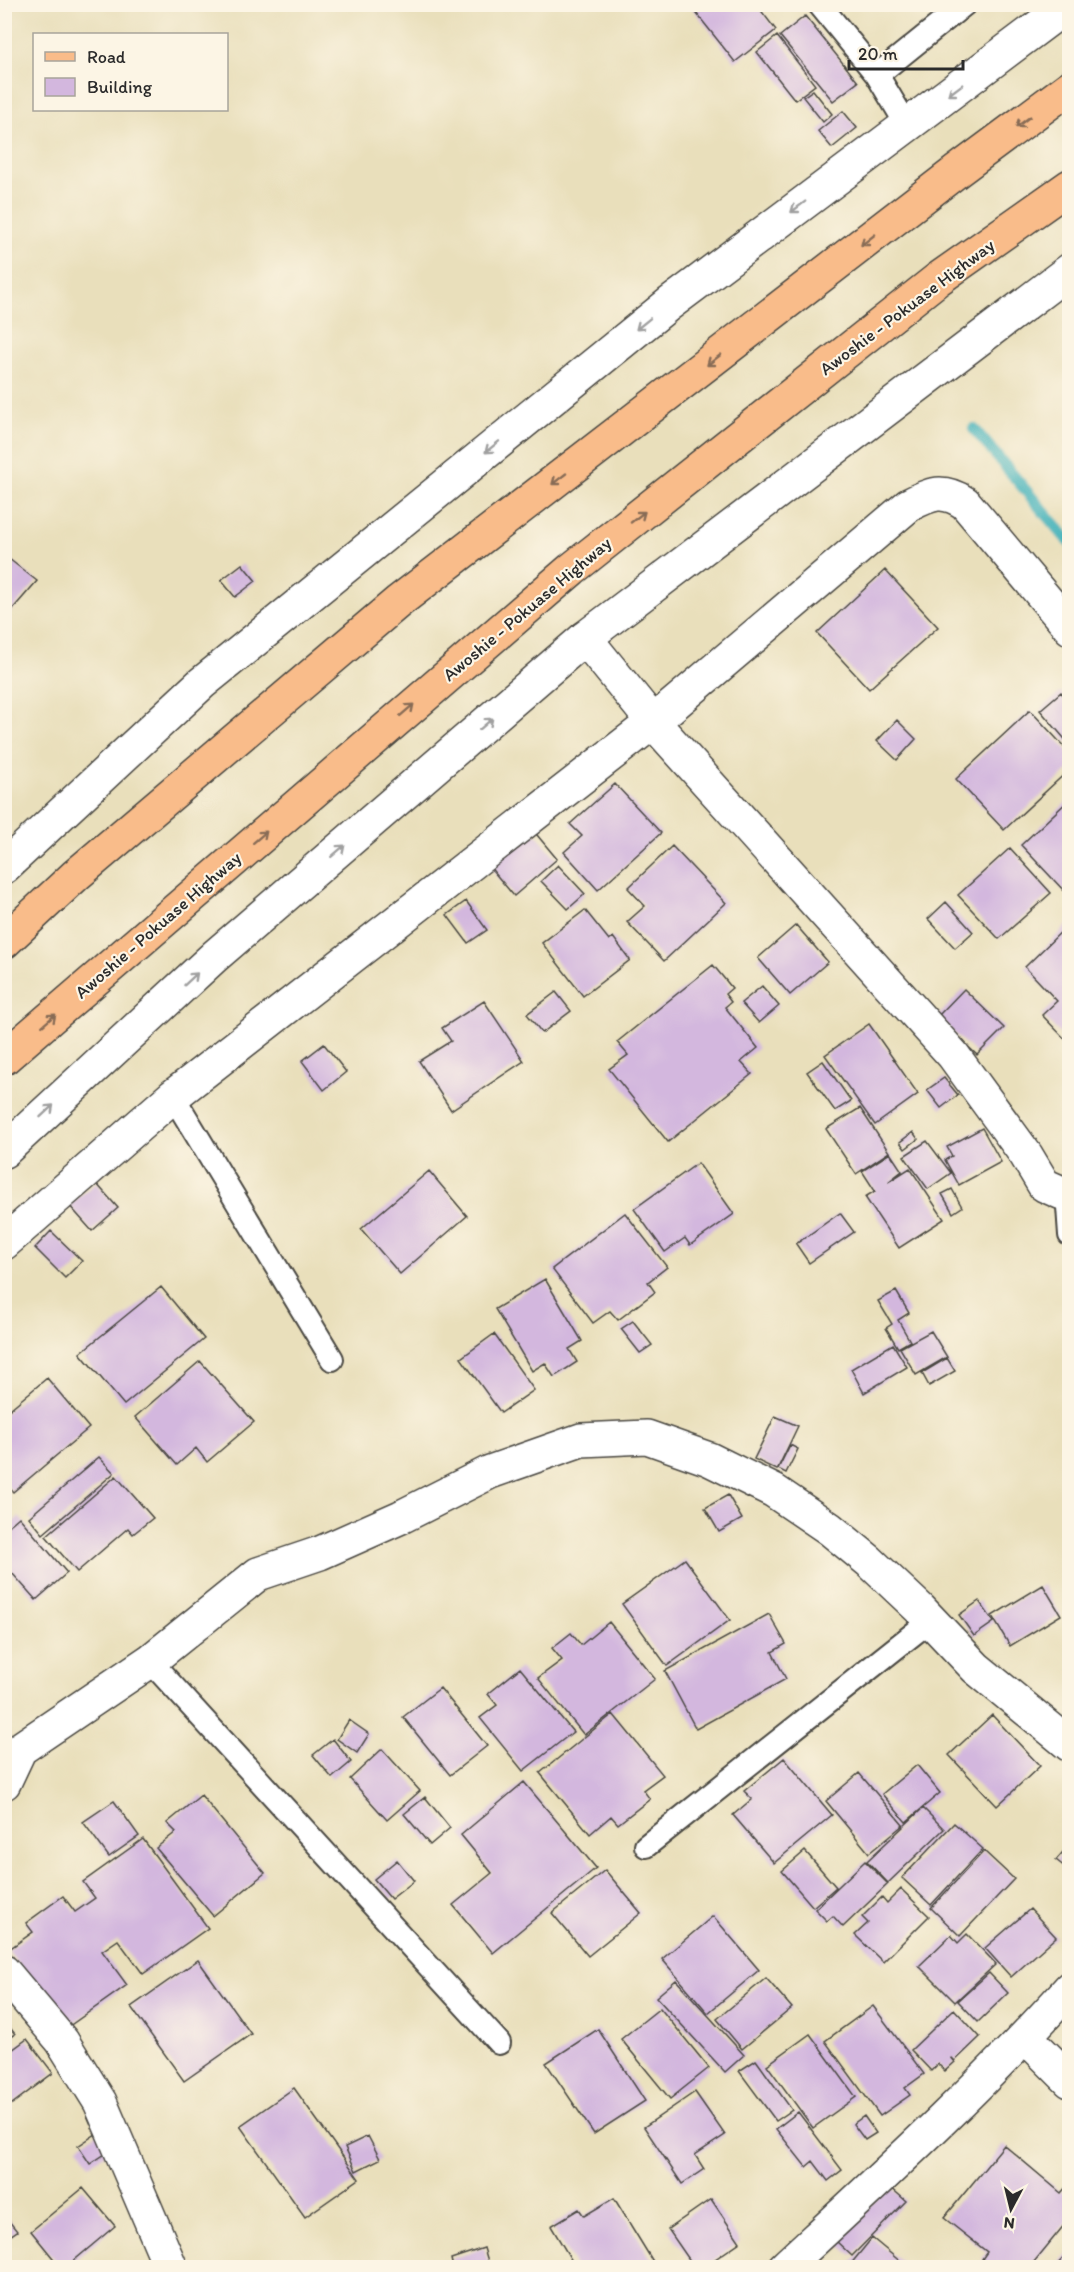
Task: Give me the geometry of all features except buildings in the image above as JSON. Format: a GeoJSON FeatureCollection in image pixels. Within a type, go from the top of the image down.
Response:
{"type":"FeatureCollection","features":[{"type":"Feature","properties":{"kind":"main road"},"geometry":{"type":"LineString","coordinates":[[4,942],[85,867],[398,602],[957,171],[1070,87]]}},
{"type":"Feature","properties":{"kind":"main road","name":"Awoshie - Pokuase Highway"},"geometry":{"type":"LineString","coordinates":[[4,1058],[572,569],[938,279],[1070,186]]}},
{"type":"Feature","properties":{"kind":"street"},"geometry":{"type":"LineString","coordinates":[[4,867],[202,683],[669,304],[1069,4]]}},
{"type":"Feature","properties":{"kind":"street"},"geometry":{"type":"LineString","coordinates":[[4,1151],[215,956],[585,639],[1070,270]]}},
{"type":"Feature","properties":{"kind":"street"},"geometry":{"type":"LineString","coordinates":[[4,1243],[173,1096],[653,722],[909,505],[932,494],[952,495],[964,503],[1070,628]]}},
{"type":"Feature","properties":{"kind":"street"},"geometry":{"type":"LineString","coordinates":[[585,639],[653,722],[953,1055],[1026,1155],[1044,1185],[1062,1194],[1068,1193]]}},
{"type":"Feature","properties":{"kind":"street"},"geometry":{"type":"LineString","coordinates":[[4,1783],[12,1739],[150,1661],[258,1574],[321,1553],[401,1518],[490,1472],[581,1440],[647,1437],[708,1459],[774,1491],[830,1529],[931,1620],[976,1668],[1070,1745]]}},
{"type":"Feature","properties":{"kind":"street"},"geometry":{"type":"LineString","coordinates":[[4,1972],[62,2041],[100,2102],[171,2268]]}},
{"type":"Feature","properties":{"kind":"street"},"geometry":{"type":"LineString","coordinates":[[784,2268],[874,2185],[1026,2037],[1070,1988]]}},
{"type":"Feature","properties":{"kind":"street"},"geometry":{"type":"LineString","coordinates":[[1026,2037],[1070,2081]]}},
{"type":"Feature","properties":{"kind":"lane"},"geometry":{"type":"LineString","coordinates":[[819,4],[877,75],[907,125]]}},
{"type":"Feature","properties":{"kind":"lane"},"geometry":{"type":"LineString","coordinates":[[877,75],[965,4]]}},
{"type":"Feature","properties":{"kind":"lane"},"geometry":{"type":"LineString","coordinates":[[173,1096],[332,1359]]}},
{"type":"Feature","properties":{"kind":"lane"},"geometry":{"type":"LineString","coordinates":[[1068,1193],[1070,1235]]}},
{"type":"Feature","properties":{"kind":"lane"},"geometry":{"type":"LineString","coordinates":[[646,1846],[931,1620]]}},
{"type":"Feature","properties":{"kind":"lane"},"geometry":{"type":"LineString","coordinates":[[150,1661],[499,2043]]}},
{"type":"Feature","properties":{"kind":"waterway"},"geometry":{"type":"LineString","coordinates":[[974,429],[1070,543]]}}]}
